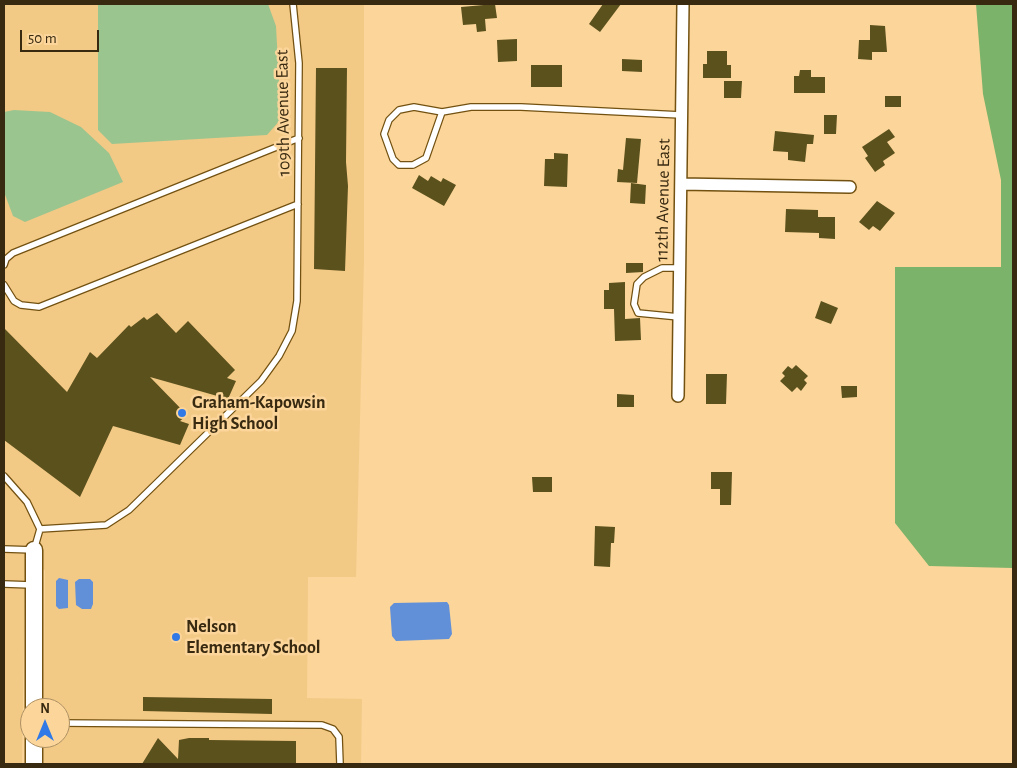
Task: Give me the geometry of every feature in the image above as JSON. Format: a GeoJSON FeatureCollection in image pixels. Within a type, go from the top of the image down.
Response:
{"type":"FeatureCollection","features":[{"type":"Feature","properties":{"kind":"street","name":"112th Avenue East"},"geometry":{"type":"LineString","coordinates":[[678,396],[683,4]]}},
{"type":"Feature","properties":{"kind":"street"},"geometry":{"type":"LineString","coordinates":[[681,184],[850,187]]}},
{"type":"Feature","properties":{"kind":"street"},"geometry":{"type":"LineString","coordinates":[[34,550],[34,698]]}},
{"type":"Feature","properties":{"kind":"street"},"geometry":{"type":"LineString","coordinates":[[34,748],[34,764]]}},
{"type":"Feature","properties":{"kind":"lane","name":"109th Avenue East"},"geometry":{"type":"LineString","coordinates":[[40,529],[106,525],[129,510],[261,381],[279,356],[292,331],[297,301],[300,138],[299,63],[293,4]]}},
{"type":"Feature","properties":{"kind":"lane"},"geometry":{"type":"LineString","coordinates":[[442,112],[426,158],[412,165],[399,165],[393,159],[384,134],[389,120],[400,110],[414,107],[442,112],[471,107],[513,107],[682,116]]}},
{"type":"Feature","properties":{"kind":"lane"},"geometry":{"type":"LineString","coordinates":[[4,265],[13,253],[300,138]]}},
{"type":"Feature","properties":{"kind":"lane"},"geometry":{"type":"LineString","coordinates":[[4,285],[14,301],[21,305],[39,307],[298,204]]}},
{"type":"Feature","properties":{"kind":"lane"},"geometry":{"type":"LineString","coordinates":[[679,268],[662,268],[644,277],[637,284],[634,304],[638,313],[679,317]]}},
{"type":"Feature","properties":{"kind":"lane"},"geometry":{"type":"LineString","coordinates":[[4,476],[27,502],[40,529],[34,550],[4,549]]}},
{"type":"Feature","properties":{"kind":"lane"},"geometry":{"type":"LineString","coordinates":[[4,584],[34,585]]}},
{"type":"Feature","properties":{"kind":"lane"},"geometry":{"type":"LineString","coordinates":[[70,723],[322,724],[333,729],[339,737],[340,764]]}},
{"type":"Feature","properties":{"kind":"shaded area","name":"Graham-Kapowsin High School"},"geometry":{"type":"Polygon","coordinates":[[[4,4],[364,4],[364,260],[356,577],[308,577],[307,698],[362,699],[361,764],[44,764],[44,748],[70,748],[70,698],[44,698],[45,570],[25,567],[23,698],[20,698],[20,748],[22,748],[22,764],[4,764],[4,4]]]}},
{"type":"Feature","properties":{"kind":"green space"},"geometry":{"type":"Polygon","coordinates":[[[98,4],[268,4],[276,26],[281,119],[267,135],[112,144],[98,130],[98,4]]]}},
{"type":"Feature","properties":{"kind":"green space"},"geometry":{"type":"Polygon","coordinates":[[[976,4],[1013,4],[1013,568],[929,566],[895,523],[895,267],[1001,267],[1001,180],[983,94],[976,4]]]}},
{"type":"Feature","properties":{"kind":"green space"},"geometry":{"type":"Polygon","coordinates":[[[14,110],[50,112],[81,127],[109,153],[123,182],[25,222],[13,216],[4,192],[4,112],[14,110]]]}},
{"type":"Feature","properties":{"kind":"water"},"geometry":{"type":"Polygon","coordinates":[[[59,578],[68,580],[68,608],[59,609],[56,606],[56,581],[59,578]]]}},
{"type":"Feature","properties":{"kind":"water"},"geometry":{"type":"Polygon","coordinates":[[[79,579],[90,579],[93,582],[93,604],[91,609],[82,609],[76,605],[75,582],[79,579]]]}},
{"type":"Feature","properties":{"kind":"water"},"geometry":{"type":"Polygon","coordinates":[[[447,602],[449,605],[452,634],[449,639],[396,641],[392,636],[390,607],[394,603],[447,602]]]}},
{"type":"Feature","properties":{"kind":"building"},"geometry":{"type":"Polygon","coordinates":[[[495,4],[497,18],[485,19],[486,31],[477,32],[476,24],[463,25],[461,7],[495,4]]]}},
{"type":"Feature","properties":{"kind":"building"},"geometry":{"type":"Polygon","coordinates":[[[603,4],[621,4],[600,32],[589,24],[603,4]]]}},
{"type":"Feature","properties":{"kind":"building"},"geometry":{"type":"Polygon","coordinates":[[[870,25],[885,26],[887,52],[872,52],[872,60],[858,59],[859,40],[870,40],[870,25]]]}},
{"type":"Feature","properties":{"kind":"building"},"geometry":{"type":"Polygon","coordinates":[[[517,39],[517,61],[498,62],[497,40],[517,39]]]}},
{"type":"Feature","properties":{"kind":"building"},"geometry":{"type":"Polygon","coordinates":[[[707,51],[727,51],[727,65],[731,65],[731,78],[703,78],[703,64],[707,64],[707,51]]]}},
{"type":"Feature","properties":{"kind":"building"},"geometry":{"type":"Polygon","coordinates":[[[622,59],[642,60],[642,72],[622,71],[622,59]]]}},
{"type":"Feature","properties":{"kind":"building"},"geometry":{"type":"Polygon","coordinates":[[[531,65],[562,65],[562,87],[531,87],[531,65]]]}},
{"type":"Feature","properties":{"kind":"building"},"geometry":{"type":"Polygon","coordinates":[[[316,68],[347,68],[346,162],[348,186],[345,271],[314,269],[316,68]]]}},
{"type":"Feature","properties":{"kind":"building"},"geometry":{"type":"Polygon","coordinates":[[[800,70],[811,70],[811,77],[825,77],[825,93],[794,93],[794,76],[799,76],[800,70]]]}},
{"type":"Feature","properties":{"kind":"building"},"geometry":{"type":"Polygon","coordinates":[[[724,81],[742,81],[741,98],[724,98],[724,81]]]}},
{"type":"Feature","properties":{"kind":"building"},"geometry":{"type":"Polygon","coordinates":[[[885,96],[901,96],[901,107],[885,107],[885,96]]]}},
{"type":"Feature","properties":{"kind":"building"},"geometry":{"type":"Polygon","coordinates":[[[824,115],[837,115],[836,134],[824,134],[824,115]]]}},
{"type":"Feature","properties":{"kind":"building"},"geometry":{"type":"Polygon","coordinates":[[[889,129],[895,137],[887,142],[895,153],[883,161],[885,165],[875,172],[865,158],[868,156],[862,147],[889,129]]]}},
{"type":"Feature","properties":{"kind":"building"},"geometry":{"type":"Polygon","coordinates":[[[775,131],[814,135],[813,144],[807,144],[805,162],[788,160],[788,152],[773,151],[775,131]]]}},
{"type":"Feature","properties":{"kind":"building"},"geometry":{"type":"Polygon","coordinates":[[[626,138],[641,139],[637,183],[617,182],[618,169],[623,170],[626,138]]]}},
{"type":"Feature","properties":{"kind":"building"},"geometry":{"type":"Polygon","coordinates":[[[554,153],[568,154],[567,187],[544,186],[545,159],[554,159],[554,153]]]}},
{"type":"Feature","properties":{"kind":"building"},"geometry":{"type":"Polygon","coordinates":[[[419,175],[428,181],[431,176],[441,182],[443,178],[456,185],[444,206],[412,188],[419,175]]]}},
{"type":"Feature","properties":{"kind":"building"},"geometry":{"type":"Polygon","coordinates":[[[631,183],[646,185],[645,204],[630,203],[631,183]]]}},
{"type":"Feature","properties":{"kind":"building"},"geometry":{"type":"Polygon","coordinates":[[[877,201],[895,213],[880,231],[873,226],[869,230],[859,222],[877,201]]]}},
{"type":"Feature","properties":{"kind":"building"},"geometry":{"type":"Polygon","coordinates":[[[786,209],[818,210],[818,217],[835,217],[835,239],[819,238],[819,233],[785,232],[786,209]]]}},
{"type":"Feature","properties":{"kind":"building"},"geometry":{"type":"Polygon","coordinates":[[[626,263],[643,263],[643,272],[626,273],[626,263]]]}},
{"type":"Feature","properties":{"kind":"building"},"geometry":{"type":"Polygon","coordinates":[[[625,282],[625,319],[640,318],[641,340],[615,341],[614,309],[604,309],[604,290],[609,290],[609,283],[625,282]]]}},
{"type":"Feature","properties":{"kind":"building"},"geometry":{"type":"Polygon","coordinates":[[[821,301],[838,308],[831,324],[815,318],[821,301]]]}},
{"type":"Feature","properties":{"kind":"building"},"geometry":{"type":"Polygon","coordinates":[[[157,313],[176,333],[188,321],[235,370],[227,378],[236,381],[228,399],[150,377],[187,415],[180,421],[189,424],[180,445],[113,426],[80,497],[4,440],[4,328],[67,392],[90,352],[97,358],[129,325],[131,327],[144,317],[147,320],[157,313]]]}},
{"type":"Feature","properties":{"kind":"building"},"geometry":{"type":"Polygon","coordinates":[[[796,365],[808,376],[804,380],[807,383],[801,391],[797,387],[792,392],[780,381],[785,376],[782,373],[788,366],[792,369],[796,365]]]}},
{"type":"Feature","properties":{"kind":"building"},"geometry":{"type":"Polygon","coordinates":[[[706,374],[727,374],[726,404],[706,404],[706,374]]]}},
{"type":"Feature","properties":{"kind":"building"},"geometry":{"type":"Polygon","coordinates":[[[841,386],[857,386],[857,397],[842,398],[841,386]]]}},
{"type":"Feature","properties":{"kind":"building"},"geometry":{"type":"Polygon","coordinates":[[[617,394],[634,395],[634,407],[617,407],[617,394]]]}},
{"type":"Feature","properties":{"kind":"building"},"geometry":{"type":"Polygon","coordinates":[[[711,472],[732,472],[731,505],[720,505],[720,489],[711,489],[711,472]]]}},
{"type":"Feature","properties":{"kind":"building"},"geometry":{"type":"Polygon","coordinates":[[[532,477],[552,477],[552,492],[533,492],[532,477]]]}},
{"type":"Feature","properties":{"kind":"building"},"geometry":{"type":"Polygon","coordinates":[[[595,526],[615,527],[614,543],[611,543],[610,567],[594,566],[595,526]]]}},
{"type":"Feature","properties":{"kind":"building"},"geometry":{"type":"Polygon","coordinates":[[[143,697],[272,699],[272,714],[143,711],[143,697]]]}},
{"type":"Feature","properties":{"kind":"building"},"geometry":{"type":"Polygon","coordinates":[[[158,738],[178,759],[179,740],[189,738],[296,741],[296,764],[142,764],[158,738]]]}},
{"type":"Feature","properties":{"kind":"place","name":"Graham-Kapowsin High School"},"geometry":{"type":"Point","coordinates":[182,413]}},
{"type":"Feature","properties":{"kind":"place","name":"Nelson Elementary School"},"geometry":{"type":"Point","coordinates":[176,637]}}]}
